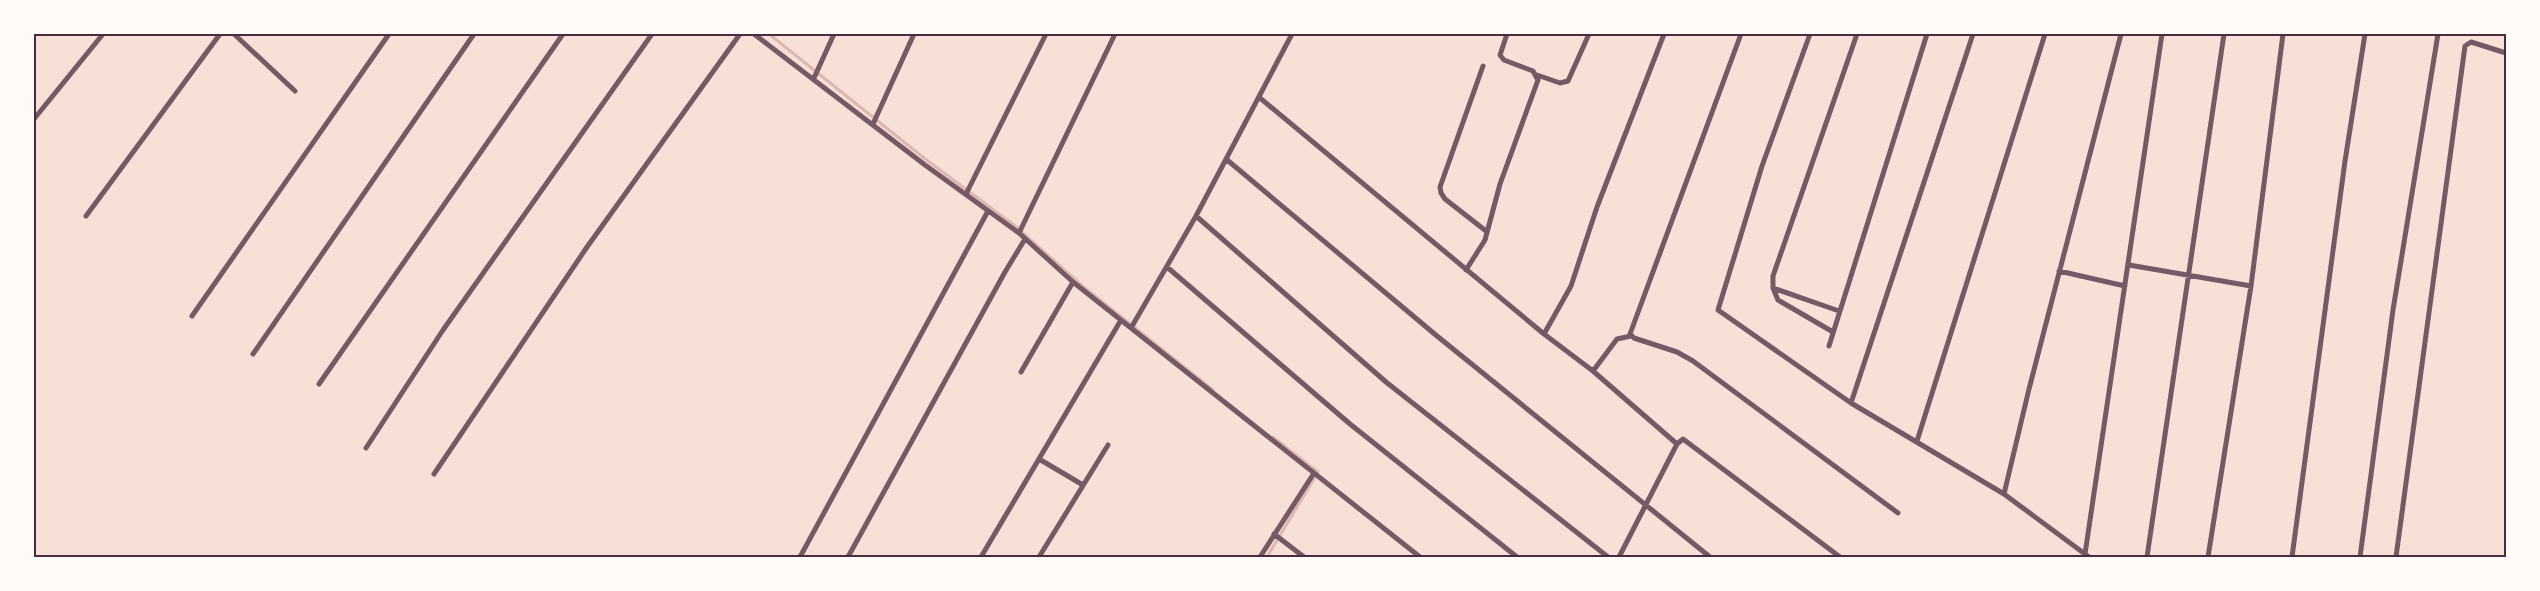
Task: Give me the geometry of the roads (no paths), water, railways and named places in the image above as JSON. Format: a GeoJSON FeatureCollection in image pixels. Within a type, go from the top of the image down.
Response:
{"type":"FeatureCollection","features":[{"type":"Feature","properties":{"kind":"street"},"geometry":{"type":"LineString","coordinates":[[34,119],[103,34]]}},
{"type":"Feature","properties":{"kind":"street"},"geometry":{"type":"LineString","coordinates":[[86,216],[220,34]]}},
{"type":"Feature","properties":{"kind":"street"},"geometry":{"type":"LineString","coordinates":[[234,34],[295,91]]}},
{"type":"Feature","properties":{"kind":"street"},"geometry":{"type":"LineString","coordinates":[[192,316],[389,34]]}},
{"type":"Feature","properties":{"kind":"street"},"geometry":{"type":"LineString","coordinates":[[253,354],[474,34]]}},
{"type":"Feature","properties":{"kind":"street"},"geometry":{"type":"LineString","coordinates":[[318,384],[563,34]]}},
{"type":"Feature","properties":{"kind":"street"},"geometry":{"type":"LineString","coordinates":[[366,448],[449,322],[652,34]]}},
{"type":"Feature","properties":{"kind":"street"},"geometry":{"type":"LineString","coordinates":[[434,474],[587,246],[740,34]]}},
{"type":"Feature","properties":{"kind":"street"},"geometry":{"type":"LineString","coordinates":[[754,34],[772,50],[814,78],[1019,233],[1073,282],[1420,557]]}},
{"type":"Feature","properties":{"kind":"street"},"geometry":{"type":"LineString","coordinates":[[814,78],[834,34]]}},
{"type":"Feature","properties":{"kind":"street"},"geometry":{"type":"LineString","coordinates":[[873,124],[914,34]]}},
{"type":"Feature","properties":{"kind":"street"},"geometry":{"type":"LineString","coordinates":[[966,194],[1046,34]]}},
{"type":"Feature","properties":{"kind":"street"},"geometry":{"type":"LineString","coordinates":[[1019,233],[1115,34]]}},
{"type":"Feature","properties":{"kind":"street"},"geometry":{"type":"LineString","coordinates":[[1130,328],[1196,216],[1260,98],[1292,34]]}},
{"type":"Feature","properties":{"kind":"street"},"geometry":{"type":"LineString","coordinates":[[1507,34],[1500,56],[1504,60],[1560,83],[1568,81],[1588,34]]}},
{"type":"Feature","properties":{"kind":"street"},"geometry":{"type":"LineString","coordinates":[[1544,334],[1560,310],[1571,286],[1597,207],[1664,34]]}},
{"type":"Feature","properties":{"kind":"street"},"geometry":{"type":"LineString","coordinates":[[1631,336],[1630,334],[1741,34]]}},
{"type":"Feature","properties":{"kind":"street"},"geometry":{"type":"LineString","coordinates":[[1810,34],[1762,166],[1718,310],[1851,403],[2004,494],[2087,556],[2162,34]]}},
{"type":"Feature","properties":{"kind":"street"},"geometry":{"type":"LineString","coordinates":[[1833,332],[1778,300],[1773,288],[1773,276],[1857,34]]}},
{"type":"Feature","properties":{"kind":"street"},"geometry":{"type":"LineString","coordinates":[[1829,346],[1926,34]]}},
{"type":"Feature","properties":{"kind":"street"},"geometry":{"type":"LineString","coordinates":[[1851,403],[1973,34]]}},
{"type":"Feature","properties":{"kind":"street"},"geometry":{"type":"LineString","coordinates":[[1917,441],[2044,34]]}},
{"type":"Feature","properties":{"kind":"street"},"geometry":{"type":"LineString","coordinates":[[2004,494],[2059,271],[2122,34]]}},
{"type":"Feature","properties":{"kind":"street"},"geometry":{"type":"LineString","coordinates":[[2147,557],[2224,34]]}},
{"type":"Feature","properties":{"kind":"street"},"geometry":{"type":"LineString","coordinates":[[2208,557],[2251,286],[2283,34]]}},
{"type":"Feature","properties":{"kind":"street"},"geometry":{"type":"LineString","coordinates":[[2292,557],[2345,161],[2365,34]]}},
{"type":"Feature","properties":{"kind":"street"},"geometry":{"type":"LineString","coordinates":[[2360,557],[2393,310],[2438,34]]}},
{"type":"Feature","properties":{"kind":"street"},"geometry":{"type":"LineString","coordinates":[[2396,557],[2465,46],[2471,42],[2506,53]]}},
{"type":"Feature","properties":{"kind":"street"},"geometry":{"type":"LineString","coordinates":[[1483,66],[1440,187],[1445,199],[1486,231]]}},
{"type":"Feature","properties":{"kind":"street"},"geometry":{"type":"LineString","coordinates":[[1466,270],[1482,247],[1500,184],[1538,80],[1537,75]]}},
{"type":"Feature","properties":{"kind":"street"},"geometry":{"type":"LineString","coordinates":[[1260,98],[1544,334],[1593,371],[1677,444]]}},
{"type":"Feature","properties":{"kind":"street"},"geometry":{"type":"LineString","coordinates":[[1226,159],[1645,507],[1710,557]]}},
{"type":"Feature","properties":{"kind":"street"},"geometry":{"type":"LineString","coordinates":[[800,557],[988,210]]}},
{"type":"Feature","properties":{"kind":"street"},"geometry":{"type":"LineString","coordinates":[[1196,216],[1386,382],[1608,557]]}},
{"type":"Feature","properties":{"kind":"street"},"geometry":{"type":"LineString","coordinates":[[848,557],[1025,239]]}},
{"type":"Feature","properties":{"kind":"street"},"geometry":{"type":"LineString","coordinates":[[2129,265],[2251,286]]}},
{"type":"Feature","properties":{"kind":"street"},"geometry":{"type":"LineString","coordinates":[[1167,267],[1350,424],[1517,557]]}},
{"type":"Feature","properties":{"kind":"street"},"geometry":{"type":"LineString","coordinates":[[2059,271],[2126,286]]}},
{"type":"Feature","properties":{"kind":"street"},"geometry":{"type":"LineString","coordinates":[[1021,372],[1073,282]]}},
{"type":"Feature","properties":{"kind":"street"},"geometry":{"type":"LineString","coordinates":[[1773,288],[1839,311]]}},
{"type":"Feature","properties":{"kind":"street"},"geometry":{"type":"LineString","coordinates":[[980,557],[1121,320]]}},
{"type":"Feature","properties":{"kind":"street"},"geometry":{"type":"LineString","coordinates":[[1593,371],[1617,340],[1631,336],[1677,352],[1693,361],[1898,513]]}},
{"type":"Feature","properties":{"kind":"street"},"geometry":{"type":"LineString","coordinates":[[1619,557],[1680,440],[1686,441],[1840,557]]}},
{"type":"Feature","properties":{"kind":"street"},"geometry":{"type":"LineString","coordinates":[[1039,557],[1108,445]]}},
{"type":"Feature","properties":{"kind":"street"},"geometry":{"type":"LineString","coordinates":[[1039,459],[1083,485]]}},
{"type":"Feature","properties":{"kind":"street"},"geometry":{"type":"LineString","coordinates":[[1260,557],[1314,473]]}},
{"type":"Feature","properties":{"kind":"street"},"geometry":{"type":"LineString","coordinates":[[1274,534],[1304,557]]}},
{"type":"Feature","properties":{"kind":"waterway"},"geometry":{"type":"LineString","coordinates":[[769,34],[924,158],[1014,225],[1085,288],[1213,390]]}},
{"type":"Feature","properties":{"kind":"waterway"},"geometry":{"type":"LineString","coordinates":[[1267,557],[1318,472],[1273,437]]}}]}
